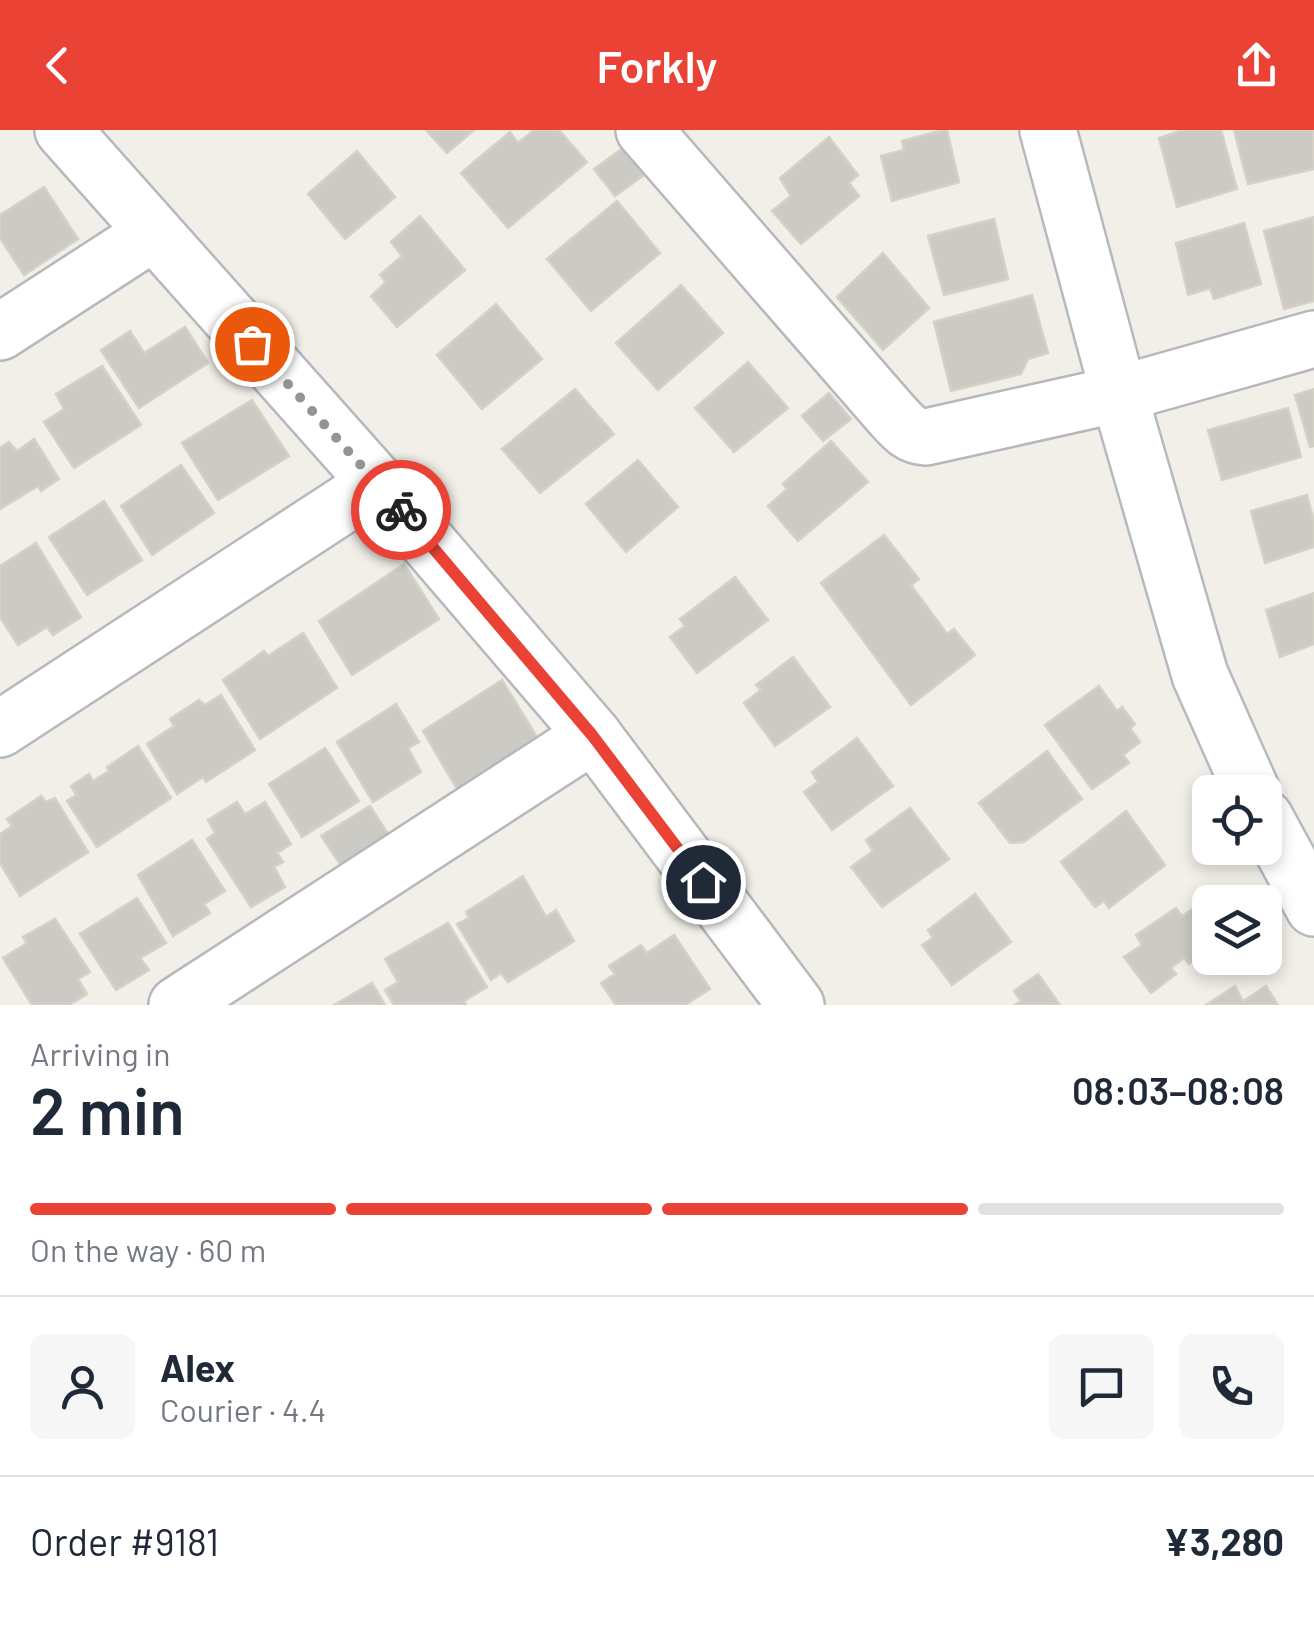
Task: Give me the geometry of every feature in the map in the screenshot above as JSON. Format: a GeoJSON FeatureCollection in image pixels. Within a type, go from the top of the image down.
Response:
{"type":"FeatureCollection","features":[{"type":"Feature","properties":{"kind":"street"},"geometry":{"type":"LineString","coordinates":[[63,130],[377,482],[592,735],[790,1003]]}},
{"type":"Feature","properties":{"kind":"street"},"geometry":{"type":"LineString","coordinates":[[644,130],[908,433],[916,437],[1119,394],[1314,339]]}},
{"type":"Feature","properties":{"kind":"street"},"geometry":{"type":"LineString","coordinates":[[1048,130],[1200,675],[1244,775]]}},
{"type":"Feature","properties":{"kind":"street"},"geometry":{"type":"LineString","coordinates":[[0,332],[153,233]]}},
{"type":"Feature","properties":{"kind":"street"},"geometry":{"type":"LineString","coordinates":[[0,729],[377,482]]}},
{"type":"Feature","properties":{"kind":"street"},"geometry":{"type":"LineString","coordinates":[[177,1005],[592,735]]}},
{"type":"Feature","properties":{"kind":"street"},"geometry":{"type":"LineString","coordinates":[[1282,849],[1314,908]]}},
{"type":"Feature","properties":{"kind":"building"},"geometry":{"type":"Polygon","coordinates":[[[426,130],[474,130],[447,153],[426,130]]]}},
{"type":"Feature","properties":{"kind":"building"},"geometry":{"type":"Polygon","coordinates":[[[534,130],[559,130],[587,162],[508,228],[461,173],[510,132],[518,143],[534,130]]]}},
{"type":"Feature","properties":{"kind":"building"},"geometry":{"type":"Polygon","coordinates":[[[947,130],[959,182],[892,201],[881,156],[904,150],[902,141],[947,130]]]}},
{"type":"Feature","properties":{"kind":"building"},"geometry":{"type":"Polygon","coordinates":[[[1183,130],[1221,130],[1237,189],[1177,207],[1159,138],[1183,130]]]}},
{"type":"Feature","properties":{"kind":"building"},"geometry":{"type":"Polygon","coordinates":[[[1234,130],[1313,130],[1314,169],[1248,184],[1234,130]]]}},
{"type":"Feature","properties":{"kind":"building"},"geometry":{"type":"Polygon","coordinates":[[[829,137],[858,175],[849,183],[859,196],[801,244],[772,211],[791,196],[780,178],[829,137]]]}},
{"type":"Feature","properties":{"kind":"building"},"geometry":{"type":"Polygon","coordinates":[[[623,148],[644,175],[615,196],[594,169],[623,148]]]}},
{"type":"Feature","properties":{"kind":"building"},"geometry":{"type":"Polygon","coordinates":[[[357,151],[395,197],[345,239],[308,194],[357,151]]]}},
{"type":"Feature","properties":{"kind":"building"},"geometry":{"type":"Polygon","coordinates":[[[44,187],[78,239],[24,275],[0,238],[0,215],[44,187]]]}},
{"type":"Feature","properties":{"kind":"building"},"geometry":{"type":"Polygon","coordinates":[[[617,201],[660,253],[591,311],[547,259],[617,201]]]}},
{"type":"Feature","properties":{"kind":"building"},"geometry":{"type":"Polygon","coordinates":[[[420,216],[465,270],[397,327],[371,296],[386,282],[380,275],[402,256],[391,242],[420,216]]]}},
{"type":"Feature","properties":{"kind":"building"},"geometry":{"type":"Polygon","coordinates":[[[1314,217],[1314,301],[1284,309],[1264,231],[1314,217]]]}},
{"type":"Feature","properties":{"kind":"building"},"geometry":{"type":"Polygon","coordinates":[[[994,219],[1008,279],[944,295],[928,236],[994,219]]]}},
{"type":"Feature","properties":{"kind":"building"},"geometry":{"type":"Polygon","coordinates":[[[1244,223],[1261,284],[1214,299],[1210,288],[1188,295],[1176,243],[1244,223]]]}},
{"type":"Feature","properties":{"kind":"building"},"geometry":{"type":"Polygon","coordinates":[[[883,253],[929,308],[883,350],[837,297],[883,253]]]}},
{"type":"Feature","properties":{"kind":"building"},"geometry":{"type":"Polygon","coordinates":[[[681,285],[723,333],[658,390],[616,343],[681,285]]]}},
{"type":"Feature","properties":{"kind":"building"},"geometry":{"type":"Polygon","coordinates":[[[1032,295],[1048,353],[1028,359],[1021,374],[951,391],[934,322],[1032,295]]]}},
{"type":"Feature","properties":{"kind":"building"},"geometry":{"type":"Polygon","coordinates":[[[496,304],[542,359],[482,409],[437,355],[496,304]]]}},
{"type":"Feature","properties":{"kind":"building"},"geometry":{"type":"Polygon","coordinates":[[[185,327],[208,363],[139,408],[101,350],[130,331],[144,353],[185,327]]]}},
{"type":"Feature","properties":{"kind":"building"},"geometry":{"type":"Polygon","coordinates":[[[748,362],[788,408],[734,452],[695,408],[748,362]]]}},
{"type":"Feature","properties":{"kind":"building"},"geometry":{"type":"Polygon","coordinates":[[[102,366],[141,425],[74,468],[44,422],[64,409],[56,394],[102,366]]]}},
{"type":"Feature","properties":{"kind":"building"},"geometry":{"type":"Polygon","coordinates":[[[575,389],[614,434],[540,493],[502,449],[575,389]]]}},
{"type":"Feature","properties":{"kind":"building"},"geometry":{"type":"Polygon","coordinates":[[[1314,389],[1314,446],[1310,447],[1295,395],[1314,389]]]}},
{"type":"Feature","properties":{"kind":"building"},"geometry":{"type":"Polygon","coordinates":[[[829,393],[851,419],[823,441],[802,416],[829,393]]]}},
{"type":"Feature","properties":{"kind":"building"},"geometry":{"type":"Polygon","coordinates":[[[252,400],[289,456],[218,500],[182,443],[252,400]]]}},
{"type":"Feature","properties":{"kind":"building"},"geometry":{"type":"Polygon","coordinates":[[[1288,408],[1301,457],[1222,480],[1208,430],[1288,408]]]}},
{"type":"Feature","properties":{"kind":"building"},"geometry":{"type":"Polygon","coordinates":[[[34,439],[59,479],[41,491],[38,486],[0,509],[0,448],[9,442],[17,451],[34,439]]]}},
{"type":"Feature","properties":{"kind":"building"},"geometry":{"type":"Polygon","coordinates":[[[831,441],[868,482],[798,541],[768,506],[787,489],[783,484],[831,441]]]}},
{"type":"Feature","properties":{"kind":"building"},"geometry":{"type":"Polygon","coordinates":[[[638,460],[678,507],[626,552],[586,504],[638,460]]]}},
{"type":"Feature","properties":{"kind":"building"},"geometry":{"type":"Polygon","coordinates":[[[181,465],[214,513],[152,555],[121,506],[181,465]]]}},
{"type":"Feature","properties":{"kind":"building"},"geometry":{"type":"Polygon","coordinates":[[[1307,495],[1314,521],[1314,547],[1265,563],[1251,511],[1307,495]]]}},
{"type":"Feature","properties":{"kind":"building"},"geometry":{"type":"Polygon","coordinates":[[[104,501],[142,560],[87,595],[49,537],[104,501]]]}},
{"type":"Feature","properties":{"kind":"building"},"geometry":{"type":"Polygon","coordinates":[[[884,535],[919,579],[911,585],[947,634],[954,629],[975,655],[911,705],[821,583],[884,535]]]}},
{"type":"Feature","properties":{"kind":"building"},"geometry":{"type":"Polygon","coordinates":[[[36,543],[81,617],[53,635],[47,627],[18,645],[0,617],[0,566],[36,543]]]}},
{"type":"Feature","properties":{"kind":"building"},"geometry":{"type":"Polygon","coordinates":[[[404,564],[439,619],[352,675],[319,621],[404,564]]]}},
{"type":"Feature","properties":{"kind":"building"},"geometry":{"type":"Polygon","coordinates":[[[735,577],[768,620],[697,673],[670,637],[685,626],[680,619],[735,577]]]}},
{"type":"Feature","properties":{"kind":"building"},"geometry":{"type":"Polygon","coordinates":[[[1314,593],[1314,644],[1280,657],[1266,610],[1314,593]]]}},
{"type":"Feature","properties":{"kind":"building"},"geometry":{"type":"Polygon","coordinates":[[[303,633],[337,688],[260,739],[223,680],[264,651],[268,656],[303,633]]]}},
{"type":"Feature","properties":{"kind":"building"},"geometry":{"type":"Polygon","coordinates":[[[793,657],[830,707],[775,746],[744,703],[761,690],[756,685],[793,657]]]}},
{"type":"Feature","properties":{"kind":"building"},"geometry":{"type":"Polygon","coordinates":[[[502,680],[537,737],[457,789],[423,731],[502,680]]]}},
{"type":"Feature","properties":{"kind":"building"},"geometry":{"type":"Polygon","coordinates":[[[1099,686],[1117,711],[1122,707],[1135,724],[1130,728],[1140,742],[1123,755],[1129,763],[1092,789],[1045,725],[1099,686]]]}},
{"type":"Feature","properties":{"kind":"building"},"geometry":{"type":"Polygon","coordinates":[[[221,695],[255,750],[206,782],[203,777],[177,794],[147,744],[174,726],[170,719],[199,700],[205,705],[221,695]]]}},
{"type":"Feature","properties":{"kind":"building"},"geometry":{"type":"Polygon","coordinates":[[[396,704],[419,742],[408,748],[421,772],[373,802],[337,742],[396,704]]]}},
{"type":"Feature","properties":{"kind":"building"},"geometry":{"type":"Polygon","coordinates":[[[857,738],[893,786],[832,830],[804,792],[818,782],[812,772],[857,738]]]}},
{"type":"Feature","properties":{"kind":"building"},"geometry":{"type":"Polygon","coordinates":[[[138,746],[171,798],[97,847],[67,801],[76,795],[71,786],[89,774],[93,781],[138,746]]]}},
{"type":"Feature","properties":{"kind":"building"},"geometry":{"type":"Polygon","coordinates":[[[325,748],[359,801],[302,837],[269,784],[325,748]]]}},
{"type":"Feature","properties":{"kind":"building"},"geometry":{"type":"Polygon","coordinates":[[[1047,751],[1082,799],[1024,842],[1010,843],[979,803],[1047,751]]]}},
{"type":"Feature","properties":{"kind":"building"},"geometry":{"type":"Polygon","coordinates":[[[41,796],[46,802],[55,798],[88,852],[20,896],[0,863],[0,834],[12,826],[7,819],[41,796]]]}},
{"type":"Feature","properties":{"kind":"building"},"geometry":{"type":"Polygon","coordinates":[[[237,802],[245,814],[265,802],[291,844],[277,853],[283,862],[274,867],[285,887],[251,907],[207,839],[215,833],[208,820],[237,802]]]}},
{"type":"Feature","properties":{"kind":"building"},"geometry":{"type":"Polygon","coordinates":[[[370,806],[392,840],[344,870],[321,836],[370,806]]]}},
{"type":"Feature","properties":{"kind":"building"},"geometry":{"type":"Polygon","coordinates":[[[910,808],[949,859],[882,907],[851,867],[873,851],[866,840],[910,808]]]}},
{"type":"Feature","properties":{"kind":"building"},"geometry":{"type":"Polygon","coordinates":[[[1126,811],[1165,865],[1109,908],[1104,901],[1095,907],[1061,862],[1126,811]]]}},
{"type":"Feature","properties":{"kind":"building"},"geometry":{"type":"Polygon","coordinates":[[[192,840],[225,891],[204,904],[210,913],[173,936],[138,875],[192,840]]]}},
{"type":"Feature","properties":{"kind":"building"},"geometry":{"type":"Polygon","coordinates":[[[523,876],[546,917],[556,910],[574,941],[508,982],[501,973],[491,980],[457,924],[469,918],[466,912],[523,876]]]}},
{"type":"Feature","properties":{"kind":"building"},"geometry":{"type":"Polygon","coordinates":[[[975,894],[1011,942],[952,985],[922,945],[933,938],[928,930],[975,894]]]}},
{"type":"Feature","properties":{"kind":"building"},"geometry":{"type":"Polygon","coordinates":[[[137,898],[166,943],[140,958],[149,970],[116,990],[80,934],[137,898]]]}},
{"type":"Feature","properties":{"kind":"building"},"geometry":{"type":"Polygon","coordinates":[[[1176,908],[1182,916],[1192,910],[1192,962],[1189,964],[1184,958],[1171,968],[1176,974],[1151,993],[1124,957],[1142,945],[1136,935],[1176,908]]]}},
{"type":"Feature","properties":{"kind":"building"},"geometry":{"type":"Polygon","coordinates":[[[55,919],[90,972],[78,979],[87,994],[69,1005],[32,1005],[3,958],[27,943],[23,937],[55,919]]]}},
{"type":"Feature","properties":{"kind":"building"},"geometry":{"type":"Polygon","coordinates":[[[448,923],[487,987],[464,1001],[466,1005],[394,1005],[385,990],[398,982],[385,959],[448,923]]]}},
{"type":"Feature","properties":{"kind":"building"},"geometry":{"type":"Polygon","coordinates":[[[674,935],[710,989],[685,1005],[616,1005],[601,983],[615,974],[609,966],[641,945],[647,953],[674,935]]]}},
{"type":"Feature","properties":{"kind":"building"},"geometry":{"type":"Polygon","coordinates":[[[1038,974],[1060,1005],[1015,1005],[1021,1001],[1014,991],[1038,974]]]}},
{"type":"Feature","properties":{"kind":"building"},"geometry":{"type":"Polygon","coordinates":[[[372,983],[385,1005],[334,1005],[372,983]]]}},
{"type":"Feature","properties":{"kind":"building"},"geometry":{"type":"Polygon","coordinates":[[[1235,986],[1243,1001],[1266,986],[1278,1005],[1206,1005],[1235,986]]]}},
{"type":"Feature","properties":{"kind":"way so far"},"geometry":{"type":"LineString","coordinates":[[252,344],[401,510]]}},
{"type":"Feature","properties":{"kind":"route"},"geometry":{"type":"LineString","coordinates":[[401,510],[592,735],[703,882]]}}]}
